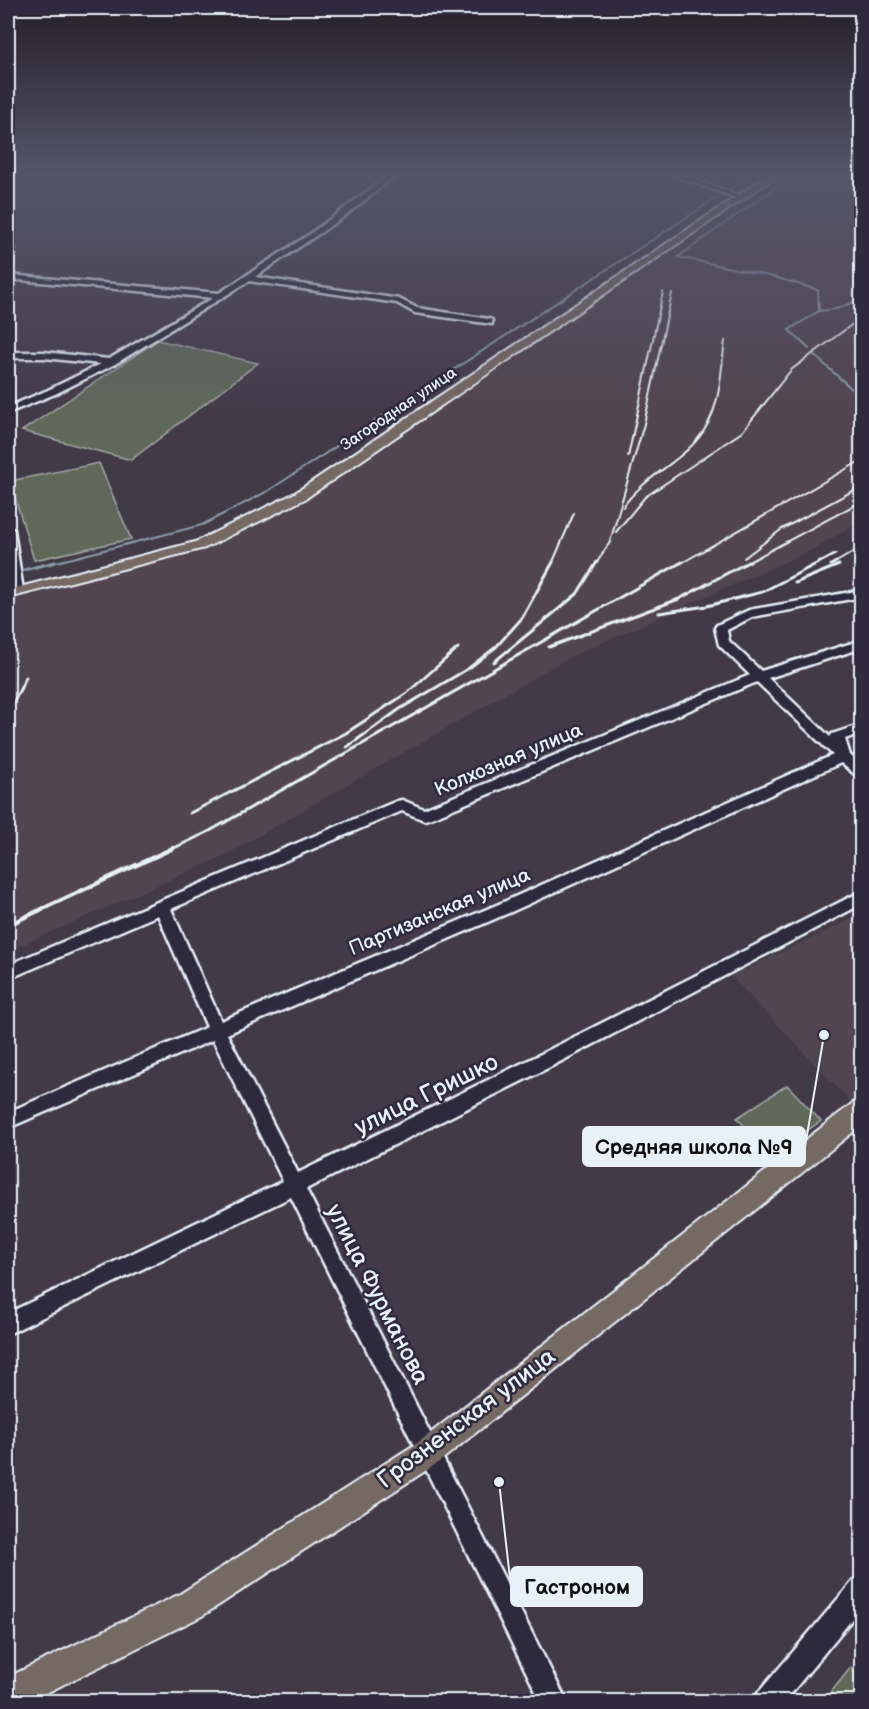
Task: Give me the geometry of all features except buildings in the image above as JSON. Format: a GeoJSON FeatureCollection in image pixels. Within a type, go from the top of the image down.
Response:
{"type":"FeatureCollection","features":[{"type":"Feature","properties":{"kind":"main road","name":"Загородная улица"},"geometry":{"type":"LineString","coordinates":[[12,593],[200,545],[300,496],[656,256]]}},
{"type":"Feature","properties":{"kind":"main road","name":"Грозненская улица"},"geometry":{"type":"LineString","coordinates":[[8,1694],[191,1605],[429,1452],[861,1110]]}},
{"type":"Feature","properties":{"kind":"street"},"geometry":{"type":"LineString","coordinates":[[8,410],[81,380],[250,279],[283,256]]}},
{"type":"Feature","properties":{"kind":"street"},"geometry":{"type":"LineString","coordinates":[[8,277],[222,296]]}},
{"type":"Feature","properties":{"kind":"street"},"geometry":{"type":"LineString","coordinates":[[250,279],[399,301],[415,310],[489,322]]}},
{"type":"Feature","properties":{"kind":"street"},"geometry":{"type":"LineString","coordinates":[[8,355],[44,355],[112,362]]}},
{"type":"Feature","properties":{"kind":"street"},"geometry":{"type":"LineString","coordinates":[[8,530],[12,593]]}},
{"type":"Feature","properties":{"kind":"street"},"geometry":{"type":"LineString","coordinates":[[861,593],[749,614],[721,628],[723,642],[756,677],[861,775]]}},
{"type":"Feature","properties":{"kind":"street","name":"Колхозная улица"},"geometry":{"type":"LineString","coordinates":[[8,972],[402,805],[424,815],[756,677],[861,644]]}},
{"type":"Feature","properties":{"kind":"street"},"geometry":{"type":"LineString","coordinates":[[843,756],[837,737],[861,728]]}},
{"type":"Feature","properties":{"kind":"street","name":"Партизанская улица"},"geometry":{"type":"LineString","coordinates":[[8,1120],[216,1029],[505,908],[843,756]]}},
{"type":"Feature","properties":{"kind":"street","name":"улица Гришко"},"geometry":{"type":"LineString","coordinates":[[8,1324],[296,1186],[612,1029],[861,897]]}},
{"type":"Feature","properties":{"kind":"street","name":"улица Фурманова"},"geometry":{"type":"LineString","coordinates":[[162,906],[216,1029],[555,1701]]}},
{"type":"Feature","properties":{"kind":"street"},"geometry":{"type":"LineString","coordinates":[[767,1701],[861,1588]]}},
{"type":"Feature","properties":{"kind":"shaded area"},"geometry":{"type":"Polygon","coordinates":[[[655,256],[861,256],[861,520],[814,549],[572,656],[224,856],[8,951],[8,598],[198,552],[302,502],[405,427],[655,256]]]}},
{"type":"Feature","properties":{"kind":"shaded area"},"geometry":{"type":"Polygon","coordinates":[[[861,915],[861,1093],[850,1101],[731,976],[861,915]]]}},
{"type":"Feature","properties":{"kind":"green space"},"geometry":{"type":"Polygon","coordinates":[[[158,340],[258,363],[131,460],[22,431],[158,340]]]}},
{"type":"Feature","properties":{"kind":"green space"},"geometry":{"type":"Polygon","coordinates":[[[99,463],[131,539],[34,560],[10,481],[99,463]]]}},
{"type":"Feature","properties":{"kind":"green space"},"geometry":{"type":"Polygon","coordinates":[[[787,1085],[821,1121],[771,1155],[737,1118],[787,1085]]]}},
{"type":"Feature","properties":{"kind":"green space"},"geometry":{"type":"Polygon","coordinates":[[[851,1667],[861,1683],[861,1696],[856,1701],[824,1701],[851,1667]]]}},
{"type":"Feature","properties":{"kind":"waterway"},"geometry":{"type":"LineString","coordinates":[[49,564],[202,525],[268,491],[628,256]]}},
{"type":"Feature","properties":{"kind":"waterway"},"geometry":{"type":"LineString","coordinates":[[680,256],[678,257],[774,277],[818,290],[819,311]]}},
{"type":"Feature","properties":{"kind":"waterway"},"geometry":{"type":"LineString","coordinates":[[819,311],[836,309],[862,299]]}},
{"type":"Feature","properties":{"kind":"waterway"},"geometry":{"type":"LineString","coordinates":[[809,349],[789,330],[819,311]]}},
{"type":"Feature","properties":{"kind":"waterway"},"geometry":{"type":"LineString","coordinates":[[814,355],[862,398]]}},
{"type":"Feature","properties":{"kind":"waterway"},"geometry":{"type":"LineString","coordinates":[[8,574],[55,562]]}},
{"type":"Feature","properties":{"kind":"railway"},"geometry":{"type":"LineString","coordinates":[[628,457],[663,292]]}},
{"type":"Feature","properties":{"kind":"railway"},"geometry":{"type":"LineString","coordinates":[[596,564],[610,542],[644,424],[672,293]]}},
{"type":"Feature","properties":{"kind":"railway"},"geometry":{"type":"LineString","coordinates":[[616,532],[645,497],[742,432],[791,370],[862,317]]}},
{"type":"Feature","properties":{"kind":"railway"},"geometry":{"type":"LineString","coordinates":[[623,507],[643,485],[688,449],[706,427],[718,396],[725,341]]}},
{"type":"Feature","properties":{"kind":"railway"},"geometry":{"type":"LineString","coordinates":[[680,564],[862,460]]}},
{"type":"Feature","properties":{"kind":"railway"},"geometry":{"type":"LineString","coordinates":[[744,558],[782,529],[862,486]]}},
{"type":"Feature","properties":{"kind":"railway"},"geometry":{"type":"LineString","coordinates":[[745,564],[862,501]]}},
{"type":"Feature","properties":{"kind":"railway"},"geometry":{"type":"LineString","coordinates":[[552,563],[574,513]]}},
{"type":"Feature","properties":{"kind":"railway"},"geometry":{"type":"LineString","coordinates":[[833,564],[862,547]]}},
{"type":"Feature","properties":{"kind":"railway"},"geometry":{"type":"LineString","coordinates":[[817,564],[836,554]]}},
{"type":"Feature","properties":{"kind":"railway"},"geometry":{"type":"LineString","coordinates":[[494,662],[577,594],[597,562]]}},
{"type":"Feature","properties":{"kind":"railway"},"geometry":{"type":"LineString","coordinates":[[170,850],[208,832],[682,562]]}},
{"type":"Feature","properties":{"kind":"railway"},"geometry":{"type":"LineString","coordinates":[[549,647],[679,599],[748,562]]}},
{"type":"Feature","properties":{"kind":"railway"},"geometry":{"type":"LineString","coordinates":[[659,613],[707,606],[762,592],[820,562]]}},
{"type":"Feature","properties":{"kind":"railway"},"geometry":{"type":"LineString","coordinates":[[831,565],[836,562]]}},
{"type":"Feature","properties":{"kind":"railway"},"geometry":{"type":"LineString","coordinates":[[347,747],[400,709],[469,668],[496,647],[522,618],[552,563]]}},
{"type":"Feature","properties":{"kind":"railway"},"geometry":{"type":"LineString","coordinates":[[795,583],[839,565]]}},
{"type":"Feature","properties":{"kind":"railway"},"geometry":{"type":"LineString","coordinates":[[190,813],[346,733],[407,693],[458,648]]}},
{"type":"Feature","properties":{"kind":"railway"},"geometry":{"type":"LineString","coordinates":[[8,714],[26,677]]}},
{"type":"Feature","properties":{"kind":"railway"},"geometry":{"type":"LineString","coordinates":[[8,925],[173,848]]}},
{"type":"Feature","properties":{"kind":"place","name":"Средняя школа №9"},"geometry":{"type":"Point","coordinates":[824,1035]}},
{"type":"Feature","properties":{"kind":"place","name":"Гастроном"},"geometry":{"type":"Point","coordinates":[499,1482]}}]}
